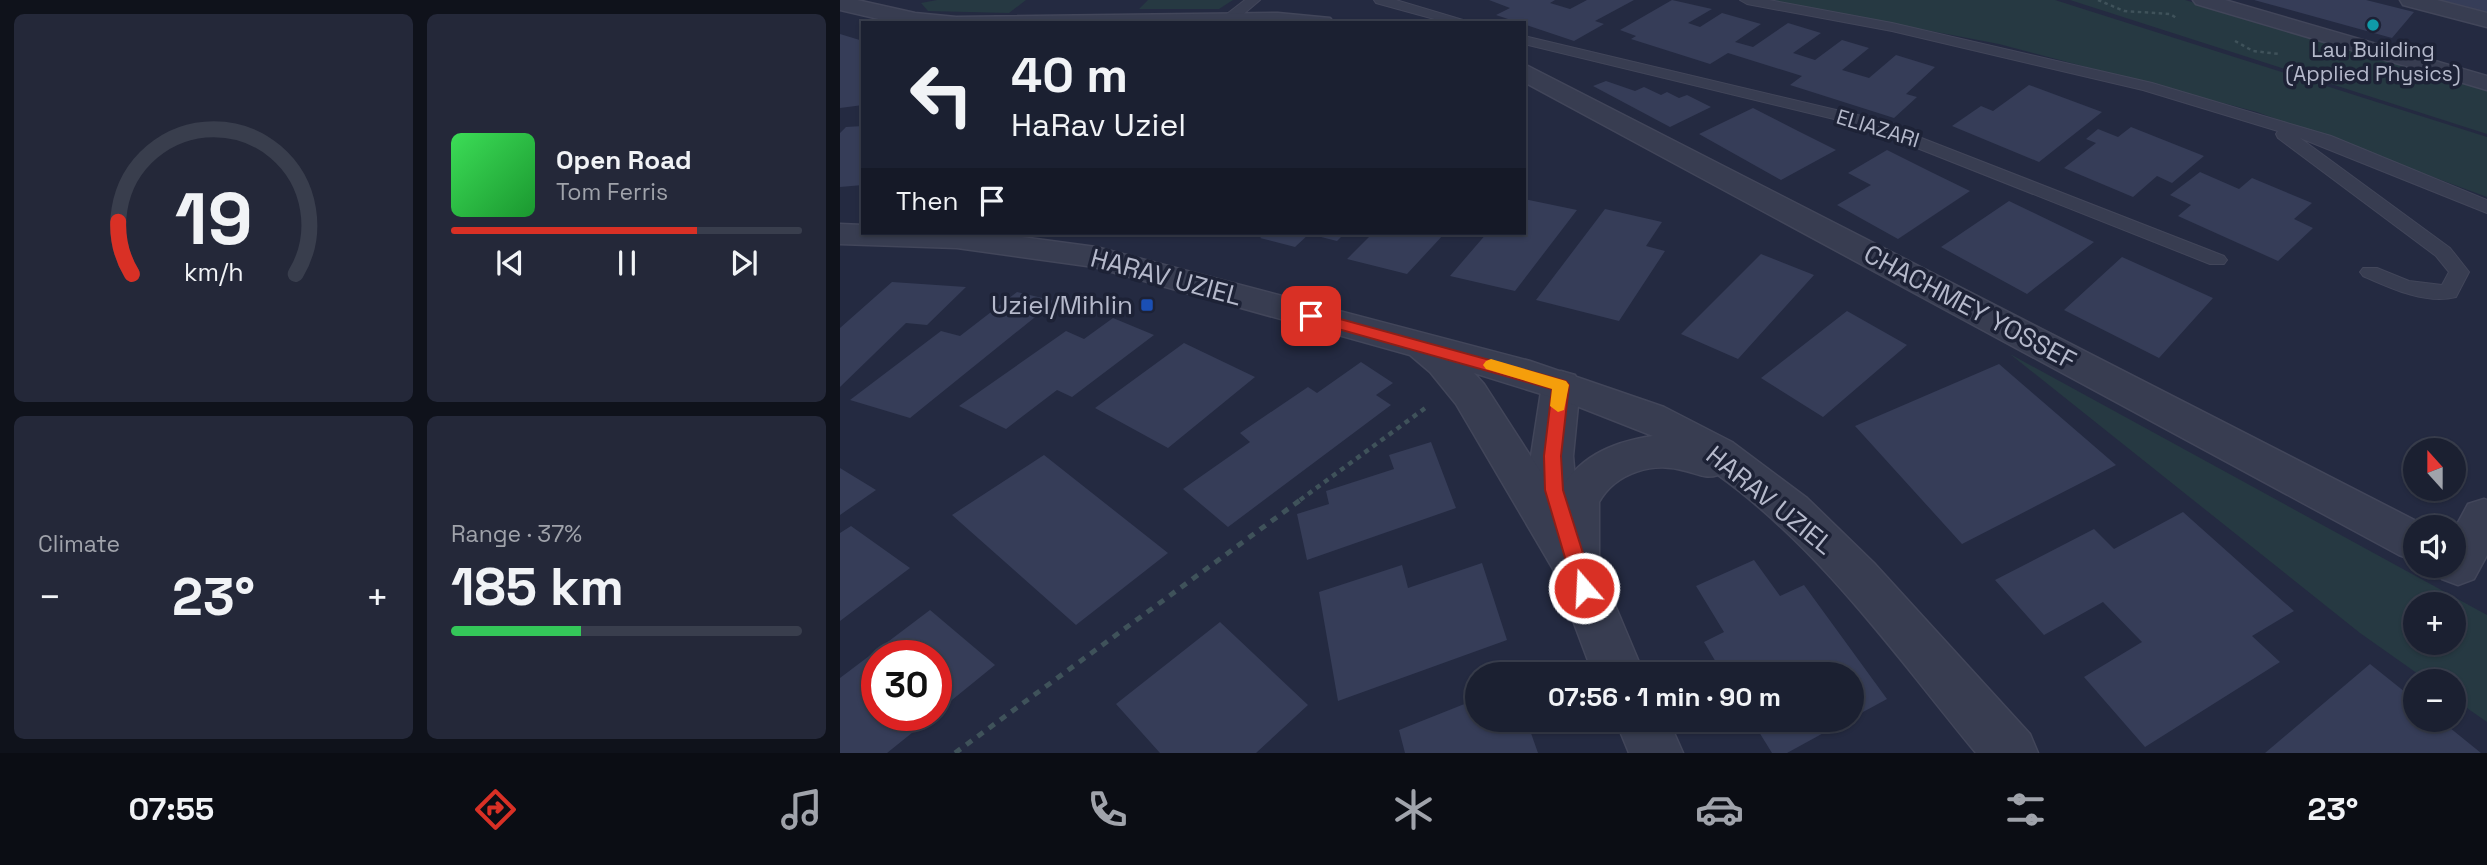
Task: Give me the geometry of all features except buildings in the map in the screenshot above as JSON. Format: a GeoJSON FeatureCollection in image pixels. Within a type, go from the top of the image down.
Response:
{"type":"FeatureCollection","features":[{"type":"Feature","properties":{"kind":"street"},"geometry":{"type":"LineString","coordinates":[[2203,0],[2487,83]]}},
{"type":"Feature","properties":{"kind":"street"},"geometry":{"type":"LineString","coordinates":[[2411,0],[2487,20]]}},
{"type":"Feature","properties":{"kind":"street"},"geometry":{"type":"LineString","coordinates":[[840,4],[928,21]]}},
{"type":"Feature","properties":{"kind":"street"},"geometry":{"type":"LineString","coordinates":[[1138,21],[1259,21]]}},
{"type":"Feature","properties":{"kind":"street","name":"CHACHMEY YOSSEF"},"geometry":{"type":"LineString","coordinates":[[1526,73],[2403,536]]}},
{"type":"Feature","properties":{"kind":"street","name":"HARAV UZIEL"},"geometry":{"type":"LineString","coordinates":[[840,234],[861,235]]}},
{"type":"Feature","properties":{"kind":"street","name":"HARAV UZIEL"},"geometry":{"type":"LineString","coordinates":[[869,235],[957,238],[1096,257],[1561,385],[1659,421],[1717,453],[1771,494],[1832,547],[2011,753]]}},
{"type":"Feature","properties":{"kind":"street"},"geometry":{"type":"LineString","coordinates":[[1419,345],[1443,363],[1461,382],[1576,567]]}},
{"type":"Feature","properties":{"kind":"street"},"geometry":{"type":"LineString","coordinates":[[1561,385],[1552,456],[1554,490],[1576,567],[1614,662]]}},
{"type":"Feature","properties":{"kind":"street"},"geometry":{"type":"LineString","coordinates":[[1576,567],[1578,498],[1594,477],[1616,460],[1652,452],[1696,456],[1771,494]]}},
{"type":"Feature","properties":{"kind":"street"},"geometry":{"type":"LineString","coordinates":[[2466,569],[2484,517]]}},
{"type":"Feature","properties":{"kind":"street"},"geometry":{"type":"LineString","coordinates":[[1646,732],[1657,753]]}},
{"type":"Feature","properties":{"kind":"lane"},"geometry":{"type":"LineString","coordinates":[[1228,20],[1253,0]]}},
{"type":"Feature","properties":{"kind":"lane"},"geometry":{"type":"LineString","coordinates":[[1381,0],[1459,21]]}},
{"type":"Feature","properties":{"kind":"lane"},"geometry":{"type":"LineString","coordinates":[[1747,0],[2038,59],[2147,86],[2267,121],[2396,168],[2487,207]]}},
{"type":"Feature","properties":{"kind":"lane","name":"ELIAZARI"},"geometry":{"type":"LineString","coordinates":[[1526,40],[1864,121],[2217,260]]}},
{"type":"Feature","properties":{"kind":"lane"},"geometry":{"type":"LineString","coordinates":[[2267,121],[2443,252],[2459,272],[2449,292],[2405,286],[2370,272]]}},
{"type":"Feature","properties":{"kind":"path"},"geometry":{"type":"LineString","coordinates":[[954,753],[1461,382]]}},
{"type":"Feature","properties":{"kind":"shaded area"},"geometry":{"type":"Polygon","coordinates":[[[937,0],[1026,0],[1009,13],[928,11],[921,3],[937,0]]]}},
{"type":"Feature","properties":{"kind":"shaded area"},"geometry":{"type":"Polygon","coordinates":[[[1148,0],[1233,0],[1219,9],[1139,9],[1148,0]]]}},
{"type":"Feature","properties":{"kind":"shaded area"},"geometry":{"type":"Polygon","coordinates":[[[1768,0],[2055,0],[2487,137],[2487,197],[2257,112],[1999,44],[1768,0]]]}},
{"type":"Feature","properties":{"kind":"shaded area"},"geometry":{"type":"Polygon","coordinates":[[[2070,0],[2185,0],[2487,86],[2487,134],[2070,0]]]}},
{"type":"Feature","properties":{"kind":"shaded area"},"geometry":{"type":"Polygon","coordinates":[[[2010,354],[2403,569],[2403,578],[2419,578],[2445,592],[2403,592],[2403,655],[2466,655],[2466,604],[2487,615],[2487,722],[2466,707],[2466,669],[2411,669],[2360,633],[2010,354]]]}},
{"type":"Feature","properties":{"kind":"slow traffic"},"geometry":{"type":"LineString","coordinates":[[1491,365],[1561,385],[1558,406]]}},
{"type":"Feature","properties":{"kind":"place","name":"Lau Building (Applied Physics)"},"geometry":{"type":"Point","coordinates":[2373,25]}},
{"type":"Feature","properties":{"kind":"place","name":"Uziel/Mihlin"},"geometry":{"type":"Point","coordinates":[1147,305]}},
{"type":"Feature","properties":{"kind":"route"},"geometry":{"type":"LineString","coordinates":[[1311,316],[1561,385],[1552,456],[1554,490],[1584,588]]}}]}
